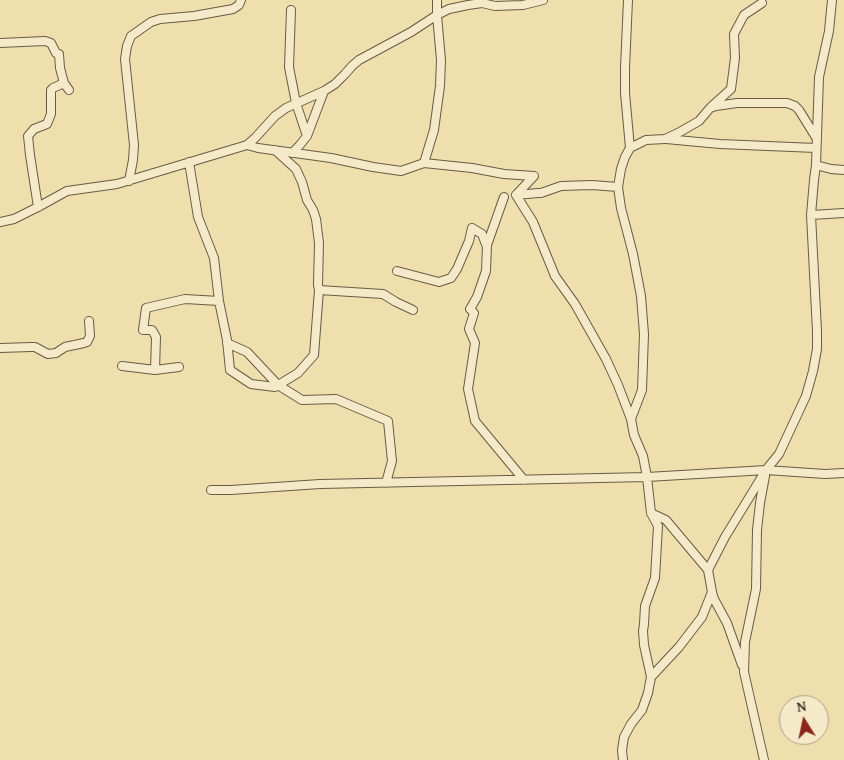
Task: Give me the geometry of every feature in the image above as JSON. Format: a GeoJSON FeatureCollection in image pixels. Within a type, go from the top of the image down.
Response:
{"type":"FeatureCollection","features":[{"type":"Feature","properties":{"kind":"street"},"geometry":{"type":"LineString","coordinates":[[129,180],[134,145],[125,59],[131,36],[160,19],[194,16],[233,9],[239,5],[241,0]]}},
{"type":"Feature","properties":{"kind":"street"},"geometry":{"type":"LineString","coordinates":[[424,163],[434,130],[440,86],[441,60],[437,0]]}},
{"type":"Feature","properties":{"kind":"street"},"geometry":{"type":"LineString","coordinates":[[0,222],[14,219],[68,191],[129,180],[247,145],[275,116],[286,108],[324,91],[340,79],[359,60],[449,9],[468,4],[482,3],[495,6],[515,3],[523,5],[543,0]]}},
{"type":"Feature","properties":{"kind":"street"},"geometry":{"type":"LineString","coordinates":[[628,0],[625,93],[630,148],[621,170],[618,186],[621,208],[633,254],[641,296],[644,334],[642,390],[631,419]]}},
{"type":"Feature","properties":{"kind":"street"},"geometry":{"type":"LineString","coordinates":[[708,570],[725,537],[766,470],[779,454],[806,396],[818,349],[811,215],[816,165],[819,76],[829,31],[832,0]]}},
{"type":"Feature","properties":{"kind":"street"},"geometry":{"type":"LineString","coordinates":[[630,148],[646,140],[665,138],[678,134],[699,121],[731,89],[735,58],[734,34],[744,14],[762,3]]}},
{"type":"Feature","properties":{"kind":"street"},"geometry":{"type":"LineString","coordinates":[[291,10],[289,66],[296,103],[307,136]]}},
{"type":"Feature","properties":{"kind":"street"},"geometry":{"type":"LineString","coordinates":[[0,43],[45,41],[51,43],[56,53],[60,56],[60,68],[67,87],[53,88],[51,90],[51,114],[48,124],[34,129],[28,136],[38,207]]}},
{"type":"Feature","properties":{"kind":"street"},"geometry":{"type":"LineString","coordinates":[[292,153],[307,136],[324,91]]}},
{"type":"Feature","properties":{"kind":"street"},"geometry":{"type":"LineString","coordinates":[[710,108],[737,103],[787,103],[799,110],[817,139]]}},
{"type":"Feature","properties":{"kind":"street"},"geometry":{"type":"LineString","coordinates":[[665,138],[720,144],[816,148]]}},
{"type":"Feature","properties":{"kind":"street"},"geometry":{"type":"LineString","coordinates":[[247,145],[401,171],[424,163],[472,168],[504,174],[534,176],[516,195]]}},
{"type":"Feature","properties":{"kind":"street"},"geometry":{"type":"LineString","coordinates":[[189,162],[198,217],[214,258],[230,370],[251,384],[275,387],[298,373],[314,355],[319,290],[319,244],[314,210],[307,200],[296,169],[275,150]]}},
{"type":"Feature","properties":{"kind":"street"},"geometry":{"type":"LineString","coordinates":[[816,165],[844,170]]}},
{"type":"Feature","properties":{"kind":"street"},"geometry":{"type":"LineString","coordinates":[[516,195],[541,193],[561,186],[618,186]]}},
{"type":"Feature","properties":{"kind":"street"},"geometry":{"type":"LineString","coordinates":[[516,195],[533,222],[554,276],[574,304],[606,359],[618,385],[631,419],[634,435],[643,456],[652,513],[658,526],[655,578],[645,606],[643,631],[651,677],[642,710],[624,737],[623,760]]}},
{"type":"Feature","properties":{"kind":"street"},"geometry":{"type":"LineString","coordinates":[[504,197],[487,247],[486,270],[477,297],[470,309],[474,313],[469,329],[475,343],[468,389],[475,421],[524,480]]}},
{"type":"Feature","properties":{"kind":"street"},"geometry":{"type":"LineString","coordinates":[[811,215],[844,213]]}},
{"type":"Feature","properties":{"kind":"street"},"geometry":{"type":"LineString","coordinates":[[396,271],[439,282],[451,278],[469,241],[472,228],[482,234],[487,247]]}},
{"type":"Feature","properties":{"kind":"street"},"geometry":{"type":"LineString","coordinates":[[319,290],[383,294],[413,310]]}},
{"type":"Feature","properties":{"kind":"street"},"geometry":{"type":"LineString","coordinates":[[155,370],[156,337],[152,330],[143,330],[146,308],[185,299],[219,301]]}},
{"type":"Feature","properties":{"kind":"street"},"geometry":{"type":"LineString","coordinates":[[0,348],[36,347],[48,354],[56,353],[65,347],[87,342],[90,336],[89,321]]}},
{"type":"Feature","properties":{"kind":"street"},"geometry":{"type":"LineString","coordinates":[[227,343],[246,352],[278,385],[302,400],[336,399],[388,421],[392,461],[386,483]]}},
{"type":"Feature","properties":{"kind":"street"},"geometry":{"type":"LineString","coordinates":[[122,366],[155,370],[179,367]]}},
{"type":"Feature","properties":{"kind":"street"},"geometry":{"type":"LineString","coordinates":[[744,672],[745,642],[756,589],[760,503],[766,470]]}},
{"type":"Feature","properties":{"kind":"street"},"geometry":{"type":"LineString","coordinates":[[211,490],[320,484],[647,477],[766,470],[825,474],[844,473]]}},
{"type":"Feature","properties":{"kind":"street"},"geometry":{"type":"LineString","coordinates":[[652,513],[666,520],[708,570],[714,598],[727,622],[744,672],[764,760]]}},
{"type":"Feature","properties":{"kind":"street"},"geometry":{"type":"LineString","coordinates":[[651,677],[679,647],[702,617],[712,592]]}}]}
